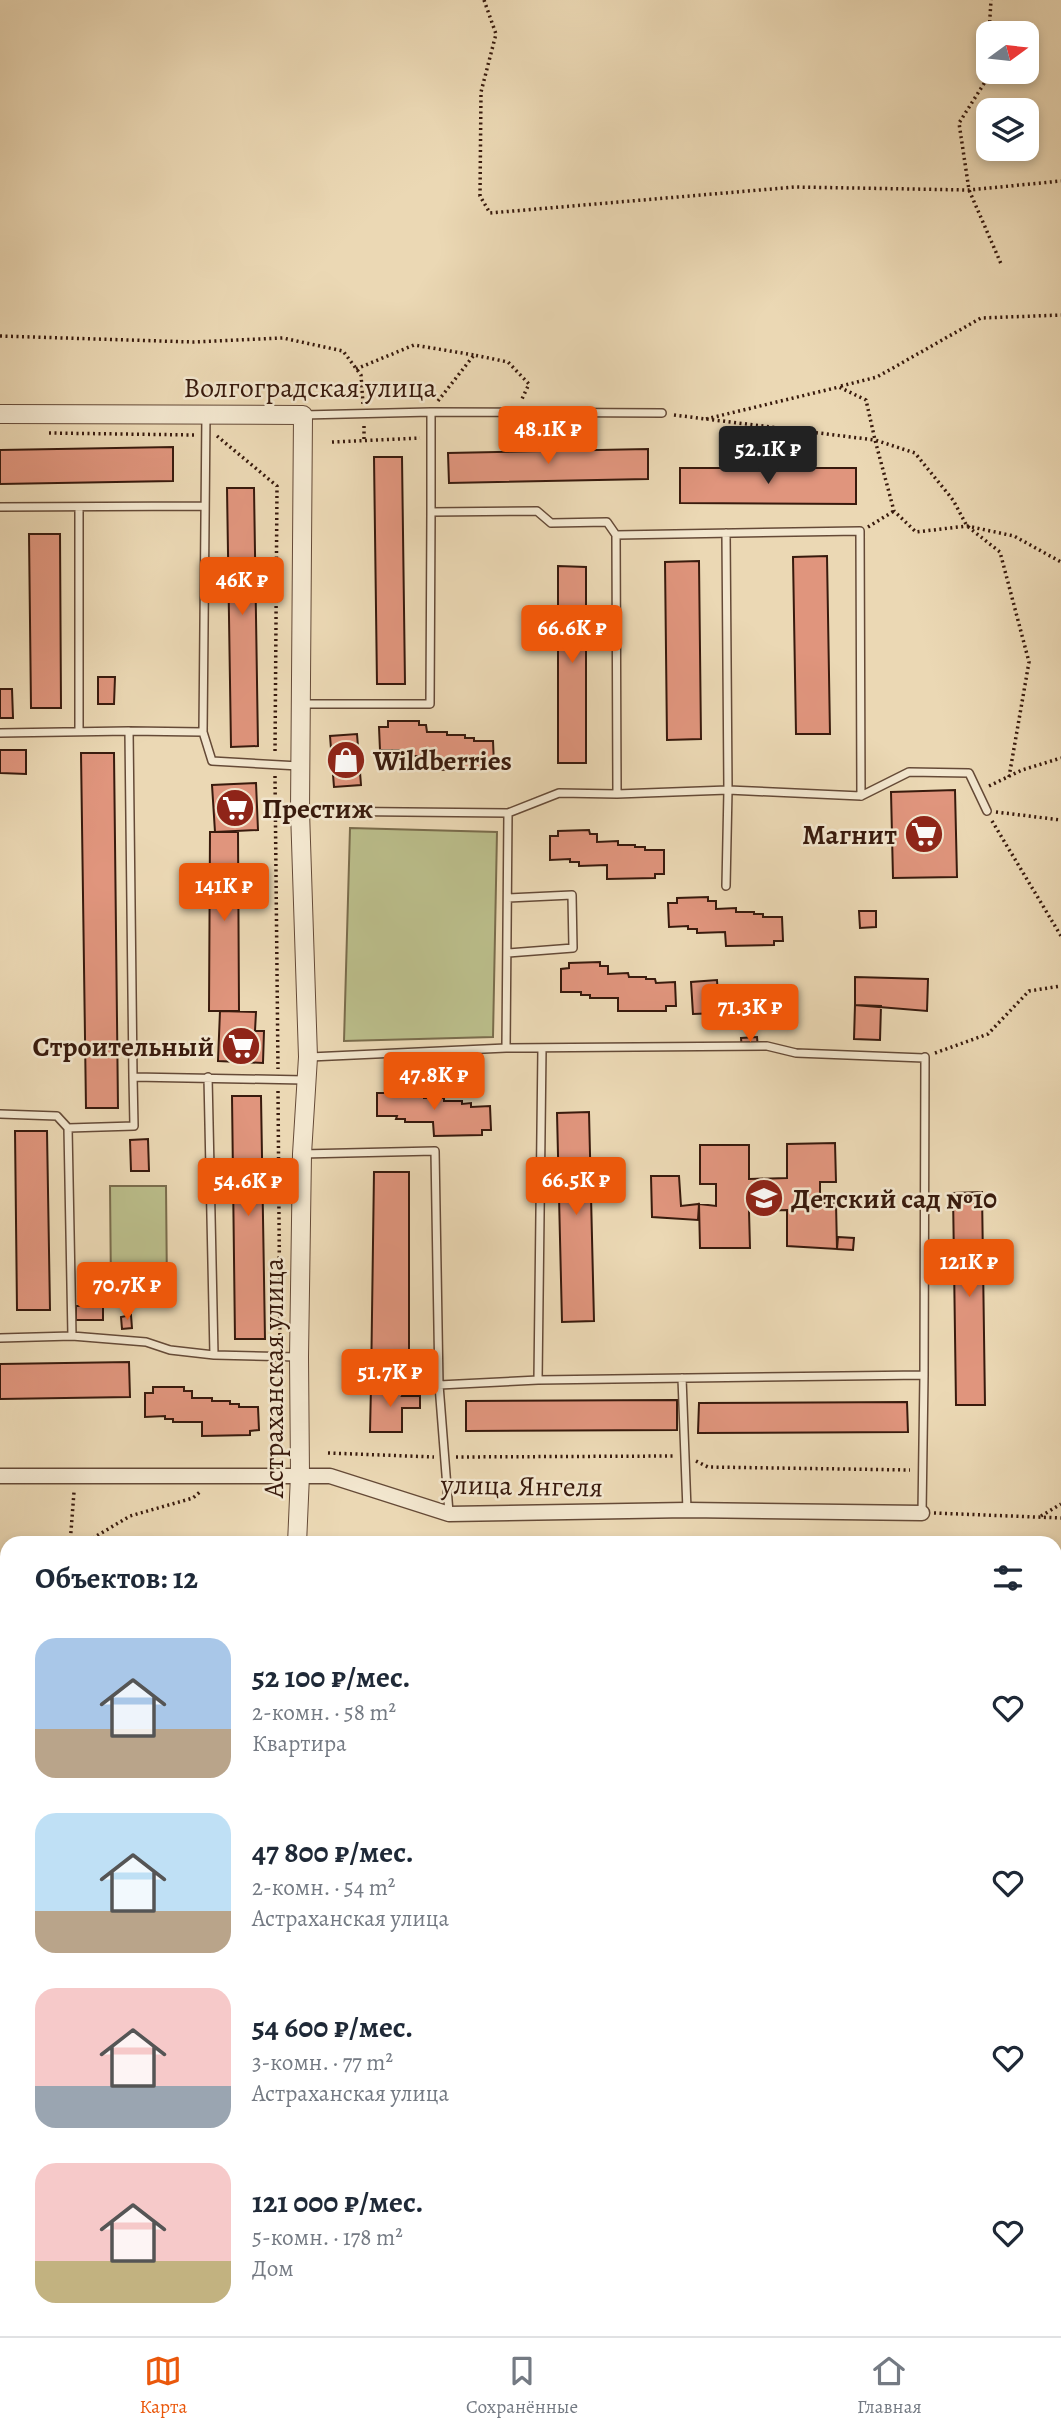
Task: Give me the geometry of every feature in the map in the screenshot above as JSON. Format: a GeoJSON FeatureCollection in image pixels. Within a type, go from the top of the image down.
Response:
{"type":"FeatureCollection","features":[{"type":"Feature","properties":{"kind":"street","name":"Волгоградская улица"},"geometry":{"type":"LineString","coordinates":[[0,414],[303,415]]}},
{"type":"Feature","properties":{"kind":"street","name":"Астраханская улица"},"geometry":{"type":"LineString","coordinates":[[296,1536],[300,1475],[302,1154],[307,1057],[300,811],[303,415]]}},
{"type":"Feature","properties":{"kind":"street","name":"улица Янгеля"},"geometry":{"type":"LineString","coordinates":[[0,1476],[330,1476],[449,1514],[687,1510],[922,1513]]}},
{"type":"Feature","properties":{"kind":"lane","name":"Волгоградская улица"},"geometry":{"type":"LineString","coordinates":[[303,415],[431,412],[662,413]]}},
{"type":"Feature","properties":{"kind":"lane"},"geometry":{"type":"LineString","coordinates":[[300,704],[430,704],[431,412]]}},
{"type":"Feature","properties":{"kind":"lane"},"geometry":{"type":"LineString","coordinates":[[206,414],[203,732],[212,761],[301,766]]}},
{"type":"Feature","properties":{"kind":"lane"},"geometry":{"type":"LineString","coordinates":[[0,507],[204,506]]}},
{"type":"Feature","properties":{"kind":"lane"},"geometry":{"type":"LineString","coordinates":[[79,508],[79,732]]}},
{"type":"Feature","properties":{"kind":"lane"},"geometry":{"type":"LineString","coordinates":[[431,512],[537,511],[551,523],[607,522],[616,535],[617,794]]}},
{"type":"Feature","properties":{"kind":"lane"},"geometry":{"type":"LineString","coordinates":[[616,535],[860,531],[861,796]]}},
{"type":"Feature","properties":{"kind":"lane"},"geometry":{"type":"LineString","coordinates":[[726,533],[726,886]]}},
{"type":"Feature","properties":{"kind":"lane"},"geometry":{"type":"LineString","coordinates":[[68,1128],[134,1126],[129,731]]}},
{"type":"Feature","properties":{"kind":"lane"},"geometry":{"type":"LineString","coordinates":[[0,733],[203,732]]}},
{"type":"Feature","properties":{"kind":"lane"},"geometry":{"type":"LineString","coordinates":[[300,811],[508,813],[559,793],[728,790],[861,796],[909,772],[969,774],[987,811]]}},
{"type":"Feature","properties":{"kind":"lane"},"geometry":{"type":"LineString","coordinates":[[506,1048],[508,813]]}},
{"type":"Feature","properties":{"kind":"lane"},"geometry":{"type":"LineString","coordinates":[[508,898],[572,895],[573,948],[508,953]]}},
{"type":"Feature","properties":{"kind":"lane"},"geometry":{"type":"LineString","coordinates":[[307,1057],[506,1048],[767,1046],[796,1053],[925,1057],[922,1513]]}},
{"type":"Feature","properties":{"kind":"lane"},"geometry":{"type":"LineString","coordinates":[[538,1380],[542,1048]]}},
{"type":"Feature","properties":{"kind":"lane"},"geometry":{"type":"LineString","coordinates":[[133,1077],[305,1080]]}},
{"type":"Feature","properties":{"kind":"lane"},"geometry":{"type":"LineString","coordinates":[[208,1077],[214,1355]]}},
{"type":"Feature","properties":{"kind":"lane"},"geometry":{"type":"LineString","coordinates":[[0,1114],[57,1116],[68,1128],[72,1336]]}},
{"type":"Feature","properties":{"kind":"lane"},"geometry":{"type":"LineString","coordinates":[[302,1154],[435,1151],[439,1385],[449,1514]]}},
{"type":"Feature","properties":{"kind":"lane"},"geometry":{"type":"LineString","coordinates":[[0,1338],[72,1336],[146,1342],[170,1350],[214,1355],[299,1357]]}},
{"type":"Feature","properties":{"kind":"lane"},"geometry":{"type":"LineString","coordinates":[[439,1385],[538,1380],[924,1375]]}},
{"type":"Feature","properties":{"kind":"lane"},"geometry":{"type":"LineString","coordinates":[[682,1378],[687,1510]]}},
{"type":"Feature","properties":{"kind":"path"},"geometry":{"type":"LineString","coordinates":[[484,0],[496,34],[481,92],[480,196],[490,213],[795,187],[969,190],[1061,181]]}},
{"type":"Feature","properties":{"kind":"path"},"geometry":{"type":"LineString","coordinates":[[990,21],[991,0]]}},
{"type":"Feature","properties":{"kind":"path"},"geometry":{"type":"LineString","coordinates":[[984,84],[959,123],[969,190],[1002,266]]}},
{"type":"Feature","properties":{"kind":"path"},"geometry":{"type":"LineString","coordinates":[[706,419],[877,377],[981,318],[1061,315]]}},
{"type":"Feature","properties":{"kind":"path"},"geometry":{"type":"LineString","coordinates":[[0,336],[193,342],[283,338],[343,351],[361,375],[364,414]]}},
{"type":"Feature","properties":{"kind":"path"},"geometry":{"type":"LineString","coordinates":[[356,369],[414,345],[508,362],[529,384],[515,413]]}},
{"type":"Feature","properties":{"kind":"path"},"geometry":{"type":"LineString","coordinates":[[431,412],[474,355]]}},
{"type":"Feature","properties":{"kind":"path"},"geometry":{"type":"LineString","coordinates":[[839,387],[866,400],[894,511],[916,532],[967,526],[1014,536],[1061,562]]}},
{"type":"Feature","properties":{"kind":"path"},"geometry":{"type":"LineString","coordinates":[[662,413],[875,440],[915,453],[953,500],[967,526],[1000,552],[1029,662],[1009,777]]}},
{"type":"Feature","properties":{"kind":"path"},"geometry":{"type":"LineString","coordinates":[[41,433],[217,436],[277,486],[275,765],[280,1396]]}},
{"type":"Feature","properties":{"kind":"path"},"geometry":{"type":"LineString","coordinates":[[332,442],[431,437]]}},
{"type":"Feature","properties":{"kind":"path"},"geometry":{"type":"LineString","coordinates":[[860,531],[894,511]]}},
{"type":"Feature","properties":{"kind":"path"},"geometry":{"type":"LineString","coordinates":[[977,791],[1022,770],[1061,758]]}},
{"type":"Feature","properties":{"kind":"path"},"geometry":{"type":"LineString","coordinates":[[987,811],[1061,820]]}},
{"type":"Feature","properties":{"kind":"path"},"geometry":{"type":"LineString","coordinates":[[987,811],[1061,936]]}},
{"type":"Feature","properties":{"kind":"path"},"geometry":{"type":"LineString","coordinates":[[925,1057],[988,1034],[1029,990],[1061,986]]}},
{"type":"Feature","properties":{"kind":"path"},"geometry":{"type":"LineString","coordinates":[[328,1453],[445,1457],[685,1456],[708,1467],[922,1470]]}},
{"type":"Feature","properties":{"kind":"path"},"geometry":{"type":"LineString","coordinates":[[96,1536],[130,1516],[193,1497],[222,1475]]}},
{"type":"Feature","properties":{"kind":"path"},"geometry":{"type":"LineString","coordinates":[[71,1536],[75,1476]]}},
{"type":"Feature","properties":{"kind":"path"},"geometry":{"type":"LineString","coordinates":[[1039,1517],[1061,1504]]}},
{"type":"Feature","properties":{"kind":"path"},"geometry":{"type":"LineString","coordinates":[[922,1513],[1061,1518]]}},
{"type":"Feature","properties":{"kind":"green space"},"geometry":{"type":"Polygon","coordinates":[[[350,828],[497,832],[493,1037],[344,1041],[350,828]]]}},
{"type":"Feature","properties":{"kind":"green space"},"geometry":{"type":"Polygon","coordinates":[[[110,1186],[166,1186],[167,1290],[111,1290],[110,1186]]]}},
{"type":"Feature","properties":{"kind":"building"},"geometry":{"type":"Polygon","coordinates":[[[173,447],[173,481],[0,484],[0,450],[173,447]]]}},
{"type":"Feature","properties":{"kind":"building"},"geometry":{"type":"Polygon","coordinates":[[[648,449],[648,479],[449,483],[448,453],[648,449]]]}},
{"type":"Feature","properties":{"kind":"building"},"geometry":{"type":"Polygon","coordinates":[[[374,457],[402,457],[405,684],[377,684],[374,457]]]}},
{"type":"Feature","properties":{"kind":"building"},"geometry":{"type":"Polygon","coordinates":[[[680,468],[856,468],[856,504],[680,503],[680,468]]]}},
{"type":"Feature","properties":{"kind":"building"},"geometry":{"type":"Polygon","coordinates":[[[227,488],[254,488],[258,746],[231,747],[227,488]]]}},
{"type":"Feature","properties":{"kind":"building"},"geometry":{"type":"Polygon","coordinates":[[[29,534],[60,534],[61,708],[31,708],[29,534]]]}},
{"type":"Feature","properties":{"kind":"building"},"geometry":{"type":"Polygon","coordinates":[[[827,556],[830,734],[796,734],[793,557],[827,556]]]}},
{"type":"Feature","properties":{"kind":"building"},"geometry":{"type":"Polygon","coordinates":[[[699,561],[701,739],[667,740],[665,562],[699,561]]]}},
{"type":"Feature","properties":{"kind":"building"},"geometry":{"type":"Polygon","coordinates":[[[558,566],[586,567],[586,763],[558,763],[558,566]]]}},
{"type":"Feature","properties":{"kind":"building"},"geometry":{"type":"Polygon","coordinates":[[[98,677],[115,677],[114,704],[98,704],[98,677]]]}},
{"type":"Feature","properties":{"kind":"building"},"geometry":{"type":"Polygon","coordinates":[[[0,689],[12,689],[13,718],[0,718],[0,689]]]}},
{"type":"Feature","properties":{"kind":"building"},"geometry":{"type":"Polygon","coordinates":[[[388,721],[419,721],[419,725],[426,725],[427,732],[447,732],[447,735],[474,738],[474,741],[493,741],[494,764],[484,765],[485,769],[436,770],[436,756],[408,756],[408,753],[399,753],[399,750],[380,750],[379,727],[388,727],[388,721]]]}},
{"type":"Feature","properties":{"kind":"building","name":"Wildberries"},"geometry":{"type":"Polygon","coordinates":[[[357,734],[361,785],[334,787],[330,736],[357,734]]]}},
{"type":"Feature","properties":{"kind":"building"},"geometry":{"type":"Polygon","coordinates":[[[0,750],[26,750],[26,774],[0,773],[0,750]]]}},
{"type":"Feature","properties":{"kind":"building"},"geometry":{"type":"Polygon","coordinates":[[[81,753],[114,753],[118,1108],[86,1108],[81,753]]]}},
{"type":"Feature","properties":{"kind":"building","name":"Престиж"},"geometry":{"type":"Polygon","coordinates":[[[256,783],[258,830],[215,832],[212,785],[256,783]]]}},
{"type":"Feature","properties":{"kind":"building","name":"Магнит"},"geometry":{"type":"Polygon","coordinates":[[[955,790],[957,877],[893,878],[891,792],[955,790]]]}},
{"type":"Feature","properties":{"kind":"building"},"geometry":{"type":"Polygon","coordinates":[[[589,830],[590,834],[597,834],[597,842],[618,841],[618,845],[664,850],[664,874],[655,874],[655,878],[607,879],[607,865],[579,866],[579,862],[570,862],[570,859],[550,860],[550,836],[558,836],[558,831],[589,830]]]}},
{"type":"Feature","properties":{"kind":"building"},"geometry":{"type":"Polygon","coordinates":[[[210,832],[238,832],[239,1011],[209,1011],[210,832]]]}},
{"type":"Feature","properties":{"kind":"building"},"geometry":{"type":"Polygon","coordinates":[[[708,897],[708,901],[716,901],[716,909],[736,908],[736,912],[782,917],[783,941],[774,941],[774,945],[726,946],[725,932],[697,933],[697,929],[688,929],[688,926],[669,927],[668,903],[677,903],[677,898],[708,897]]]}},
{"type":"Feature","properties":{"kind":"building"},"geometry":{"type":"Polygon","coordinates":[[[859,911],[876,911],[876,927],[860,928],[859,911]]]}},
{"type":"Feature","properties":{"kind":"building"},"geometry":{"type":"Polygon","coordinates":[[[600,962],[600,966],[608,966],[608,974],[628,973],[629,977],[655,979],[656,983],[675,982],[676,1006],[666,1006],[666,1011],[618,1011],[618,998],[590,998],[590,995],[581,995],[581,992],[561,992],[561,969],[569,968],[569,963],[600,962]]]}},
{"type":"Feature","properties":{"kind":"building"},"geometry":{"type":"Polygon","coordinates":[[[855,977],[928,979],[927,1011],[855,1005],[855,977]]]}},
{"type":"Feature","properties":{"kind":"building"},"geometry":{"type":"Polygon","coordinates":[[[717,980],[719,1013],[693,1014],[691,982],[717,980]]]}},
{"type":"Feature","properties":{"kind":"building"},"geometry":{"type":"Polygon","coordinates":[[[855,1005],[881,1006],[880,1040],[854,1039],[855,1005]]]}},
{"type":"Feature","properties":{"kind":"building","name":"Строительный"},"geometry":{"type":"Polygon","coordinates":[[[220,1011],[256,1012],[255,1031],[264,1031],[263,1063],[218,1061],[220,1011]]]}},
{"type":"Feature","properties":{"kind":"building"},"geometry":{"type":"Polygon","coordinates":[[[757,1037],[758,1049],[742,1050],[741,1038],[757,1037]]]}},
{"type":"Feature","properties":{"kind":"building"},"geometry":{"type":"Polygon","coordinates":[[[385,1087],[416,1087],[416,1090],[424,1090],[424,1098],[462,1101],[462,1104],[471,1103],[471,1107],[490,1106],[491,1130],[482,1130],[482,1135],[434,1136],[433,1122],[405,1122],[405,1119],[396,1119],[397,1116],[377,1116],[377,1093],[385,1093],[385,1087]]]}},
{"type":"Feature","properties":{"kind":"building"},"geometry":{"type":"Polygon","coordinates":[[[232,1096],[261,1096],[265,1339],[235,1339],[232,1096]]]}},
{"type":"Feature","properties":{"kind":"building"},"geometry":{"type":"Polygon","coordinates":[[[589,1112],[594,1321],[562,1322],[557,1113],[589,1112]]]}},
{"type":"Feature","properties":{"kind":"building"},"geometry":{"type":"Polygon","coordinates":[[[15,1131],[47,1131],[50,1310],[17,1310],[15,1131]]]}},
{"type":"Feature","properties":{"kind":"building"},"geometry":{"type":"Polygon","coordinates":[[[148,1139],[149,1171],[131,1171],[130,1140],[148,1139]]]}},
{"type":"Feature","properties":{"kind":"building","name":"Детский сад №10"},"geometry":{"type":"Polygon","coordinates":[[[835,1143],[836,1182],[820,1182],[820,1203],[836,1203],[837,1249],[787,1246],[787,1210],[749,1211],[750,1248],[700,1248],[699,1204],[716,1206],[716,1184],[700,1184],[700,1145],[749,1145],[749,1179],[787,1178],[787,1144],[835,1143]]]}},
{"type":"Feature","properties":{"kind":"building"},"geometry":{"type":"Polygon","coordinates":[[[374,1172],[409,1172],[409,1386],[406,1389],[371,1386],[374,1172]]]}},
{"type":"Feature","properties":{"kind":"building"},"geometry":{"type":"Polygon","coordinates":[[[651,1176],[679,1176],[681,1206],[699,1204],[698,1220],[652,1217],[651,1176]]]}},
{"type":"Feature","properties":{"kind":"building"},"geometry":{"type":"Polygon","coordinates":[[[982,1192],[985,1405],[956,1405],[953,1193],[982,1192]]]}},
{"type":"Feature","properties":{"kind":"building"},"geometry":{"type":"Polygon","coordinates":[[[838,1237],[854,1238],[853,1250],[837,1249],[838,1237]]]}},
{"type":"Feature","properties":{"kind":"building"},"geometry":{"type":"Polygon","coordinates":[[[103,1305],[103,1320],[76,1320],[76,1306],[103,1305]]]}},
{"type":"Feature","properties":{"kind":"building"},"geometry":{"type":"Polygon","coordinates":[[[131,1315],[132,1328],[122,1329],[121,1317],[131,1315]]]}},
{"type":"Feature","properties":{"kind":"building"},"geometry":{"type":"Polygon","coordinates":[[[129,1362],[130,1397],[0,1399],[0,1364],[129,1362]]]}},
{"type":"Feature","properties":{"kind":"building"},"geometry":{"type":"Polygon","coordinates":[[[371,1386],[406,1389],[402,1396],[420,1396],[420,1408],[402,1408],[402,1432],[370,1432],[371,1386]]]}},
{"type":"Feature","properties":{"kind":"building"},"geometry":{"type":"Polygon","coordinates":[[[153,1387],[184,1387],[184,1391],[192,1391],[192,1398],[212,1398],[212,1401],[239,1404],[239,1407],[258,1407],[259,1430],[250,1431],[250,1435],[202,1436],[202,1422],[173,1422],[173,1419],[165,1419],[165,1416],[145,1417],[145,1393],[153,1393],[153,1387]]]}},
{"type":"Feature","properties":{"kind":"building"},"geometry":{"type":"Polygon","coordinates":[[[677,1400],[677,1430],[466,1431],[466,1401],[677,1400]]]}},
{"type":"Feature","properties":{"kind":"building"},"geometry":{"type":"Polygon","coordinates":[[[907,1402],[908,1432],[698,1433],[699,1403],[907,1402]]]}},
{"type":"Feature","properties":{"kind":"place","name":"Wildberries"},"geometry":{"type":"Point","coordinates":[346,760]}},
{"type":"Feature","properties":{"kind":"place","name":"Престиж"},"geometry":{"type":"Point","coordinates":[235,808]}},
{"type":"Feature","properties":{"kind":"place","name":"Магнит"},"geometry":{"type":"Point","coordinates":[924,834]}},
{"type":"Feature","properties":{"kind":"place","name":"Строительный"},"geometry":{"type":"Point","coordinates":[241,1046]}},
{"type":"Feature","properties":{"kind":"place","name":"Детский сад №10"},"geometry":{"type":"Point","coordinates":[764,1198]}}]}
